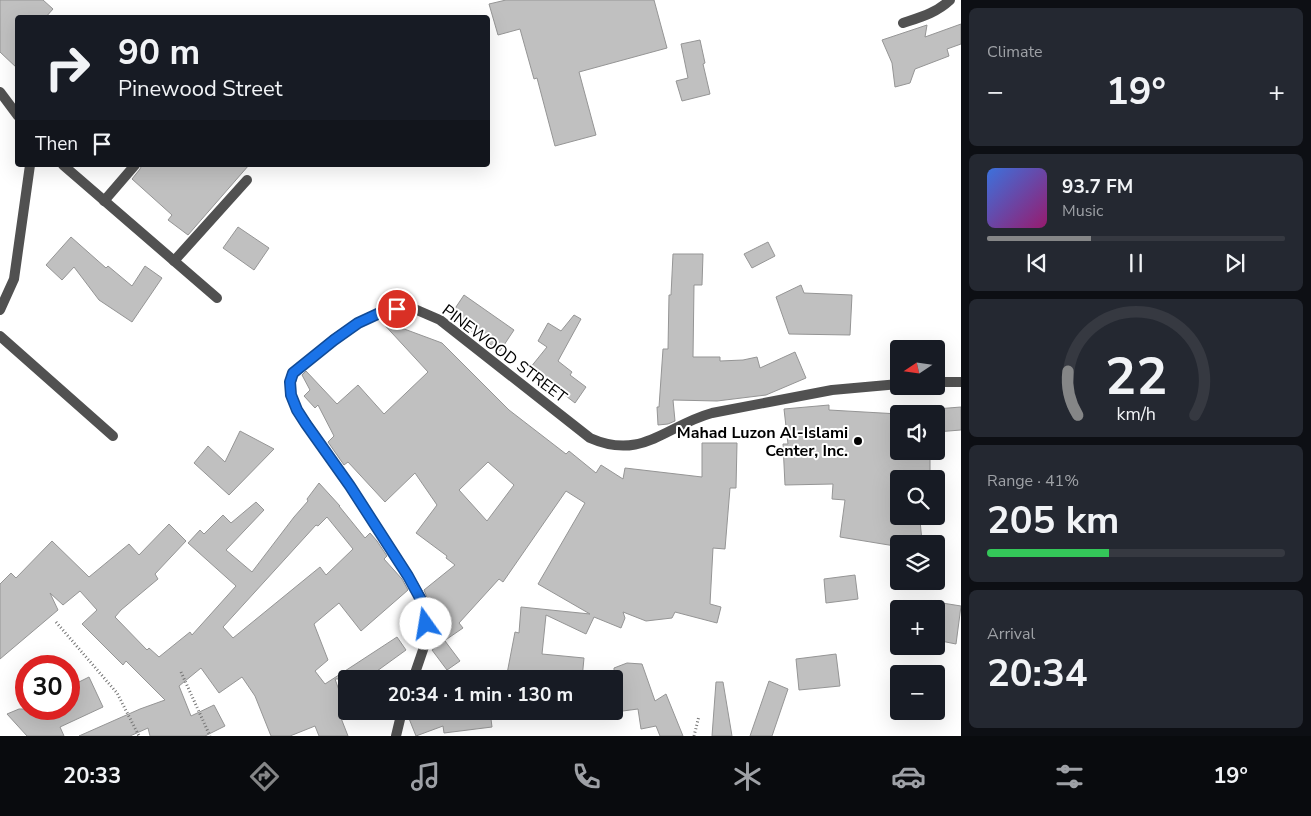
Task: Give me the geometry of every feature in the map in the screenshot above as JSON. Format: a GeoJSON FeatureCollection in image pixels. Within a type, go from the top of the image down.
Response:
{"type":"FeatureCollection","features":[{"type":"Feature","properties":{"kind":"street"},"geometry":{"type":"LineString","coordinates":[[903,23],[929,14],[941,8],[950,0]]}},
{"type":"Feature","properties":{"kind":"street"},"geometry":{"type":"LineString","coordinates":[[0,92],[15,112]]}},
{"type":"Feature","properties":{"kind":"street"},"geometry":{"type":"LineString","coordinates":[[0,310],[14,278],[30,167]]}},
{"type":"Feature","properties":{"kind":"street"},"geometry":{"type":"LineString","coordinates":[[65,167],[217,298]]}},
{"type":"Feature","properties":{"kind":"street"},"geometry":{"type":"LineString","coordinates":[[104,202],[133,167]]}},
{"type":"Feature","properties":{"kind":"street"},"geometry":{"type":"LineString","coordinates":[[174,261],[247,180]]}},
{"type":"Feature","properties":{"kind":"street","name":"PINEWOOD STREET"},"geometry":{"type":"LineString","coordinates":[[416,670],[425,644],[426,624],[420,598],[350,486],[301,417],[291,395],[290,382],[293,373],[358,323],[384,311],[410,307],[424,312],[440,320],[590,438],[604,444],[620,447],[651,440],[696,417],[712,413],[832,390],[890,385]]}},
{"type":"Feature","properties":{"kind":"street"},"geometry":{"type":"LineString","coordinates":[[0,336],[112,436]]}},
{"type":"Feature","properties":{"kind":"street"},"geometry":{"type":"LineString","coordinates":[[945,382],[961,382]]}},
{"type":"Feature","properties":{"kind":"street"},"geometry":{"type":"LineString","coordinates":[[396,736],[400,720]]}},
{"type":"Feature","properties":{"kind":"path"},"geometry":{"type":"LineString","coordinates":[[56,622],[117,692],[139,736]]}},
{"type":"Feature","properties":{"kind":"path"},"geometry":{"type":"LineString","coordinates":[[181,672],[210,736]]}},
{"type":"Feature","properties":{"kind":"path"},"geometry":{"type":"LineString","coordinates":[[694,736],[699,716]]}},
{"type":"Feature","properties":{"kind":"building"},"geometry":{"type":"Polygon","coordinates":[[[0,0],[43,0],[53,9],[48,15],[15,15],[15,66],[0,52],[0,0]]]}},
{"type":"Feature","properties":{"kind":"building"},"geometry":{"type":"Polygon","coordinates":[[[506,0],[654,0],[667,48],[579,72],[596,135],[555,146],[537,78],[534,79],[520,29],[498,35],[489,4],[506,0]]]}},
{"type":"Feature","properties":{"kind":"building"},"geometry":{"type":"Polygon","coordinates":[[[961,24],[961,44],[947,49],[949,56],[915,69],[910,83],[895,87],[892,63],[882,40],[927,25],[925,37],[961,24]]]}},
{"type":"Feature","properties":{"kind":"building"},"geometry":{"type":"Polygon","coordinates":[[[700,40],[710,94],[682,101],[676,81],[688,78],[681,44],[700,40]]]}},
{"type":"Feature","properties":{"kind":"building"},"geometry":{"type":"Polygon","coordinates":[[[141,167],[247,167],[188,235],[168,220],[172,215],[132,179],[141,167]]]}},
{"type":"Feature","properties":{"kind":"building"},"geometry":{"type":"Polygon","coordinates":[[[238,227],[269,248],[254,270],[223,248],[238,227]]]}},
{"type":"Feature","properties":{"kind":"building"},"geometry":{"type":"Polygon","coordinates":[[[71,237],[106,268],[108,266],[132,286],[145,266],[162,278],[132,322],[99,300],[74,267],[62,280],[46,265],[71,237]]]}},
{"type":"Feature","properties":{"kind":"building"},"geometry":{"type":"Polygon","coordinates":[[[768,242],[775,256],[752,268],[744,254],[768,242]]]}},
{"type":"Feature","properties":{"kind":"building"},"geometry":{"type":"Polygon","coordinates":[[[673,254],[703,254],[702,285],[694,285],[693,357],[720,357],[720,361],[757,357],[760,368],[795,352],[806,378],[766,395],[717,401],[673,400],[675,421],[658,425],[657,407],[659,407],[663,349],[668,349],[669,295],[671,295],[673,254]]]}},
{"type":"Feature","properties":{"kind":"building"},"geometry":{"type":"Polygon","coordinates":[[[801,285],[804,293],[852,295],[850,335],[789,334],[776,297],[801,285]]]}},
{"type":"Feature","properties":{"kind":"building"},"geometry":{"type":"Polygon","coordinates":[[[464,295],[514,330],[500,351],[450,316],[464,295]]]}},
{"type":"Feature","properties":{"kind":"building"},"geometry":{"type":"Polygon","coordinates":[[[574,315],[581,319],[558,361],[572,372],[570,375],[586,387],[575,403],[530,368],[547,347],[538,341],[548,323],[561,331],[574,315]]]}},
{"type":"Feature","properties":{"kind":"building"},"geometry":{"type":"Polygon","coordinates":[[[380,320],[442,343],[509,410],[566,454],[569,451],[596,473],[601,465],[623,479],[625,468],[702,477],[702,443],[737,443],[736,488],[730,488],[725,549],[713,548],[710,604],[721,607],[717,623],[675,612],[672,618],[646,621],[623,612],[625,618],[621,628],[594,617],[586,634],[546,615],[542,654],[584,658],[583,670],[508,670],[515,632],[519,633],[521,607],[590,614],[538,584],[585,503],[566,491],[503,582],[499,579],[459,623],[463,628],[444,641],[433,624],[431,614],[437,610],[428,600],[424,590],[455,565],[446,558],[447,556],[416,533],[437,505],[415,473],[385,502],[348,462],[344,465],[328,442],[334,436],[318,405],[315,408],[304,396],[310,390],[302,375],[306,371],[337,404],[358,385],[384,414],[428,372],[380,320]],[[488,462],[459,490],[487,521],[514,485],[488,462]]]}},
{"type":"Feature","properties":{"kind":"building"},"geometry":{"type":"Polygon","coordinates":[[[829,405],[829,410],[890,413],[890,460],[930,460],[930,470],[890,470],[890,525],[920,525],[921,535],[890,535],[890,545],[840,537],[845,500],[832,499],[833,484],[785,485],[783,444],[788,444],[784,409],[829,405]]]}},
{"type":"Feature","properties":{"kind":"building"},"geometry":{"type":"Polygon","coordinates":[[[961,407],[961,430],[945,431],[945,408],[961,407]]]}},
{"type":"Feature","properties":{"kind":"building"},"geometry":{"type":"Polygon","coordinates":[[[240,431],[274,449],[229,495],[194,463],[208,446],[225,462],[240,431]]]}},
{"type":"Feature","properties":{"kind":"building"},"geometry":{"type":"Polygon","coordinates":[[[319,483],[365,538],[370,533],[377,541],[387,556],[384,559],[402,579],[408,590],[361,631],[339,603],[314,624],[328,660],[315,671],[325,684],[338,676],[338,679],[335,679],[338,687],[338,720],[342,720],[348,736],[319,736],[315,726],[290,736],[271,736],[255,696],[242,677],[219,693],[201,668],[179,686],[191,716],[214,705],[225,726],[205,736],[150,736],[148,728],[130,736],[79,736],[165,700],[126,661],[123,665],[82,624],[97,610],[80,591],[63,605],[50,593],[58,610],[0,659],[0,584],[11,573],[16,578],[52,541],[89,577],[129,544],[139,555],[169,524],[186,541],[155,574],[158,579],[115,617],[147,650],[149,648],[159,657],[190,632],[192,635],[236,586],[188,543],[200,530],[204,534],[223,515],[231,523],[256,502],[264,510],[226,550],[252,572],[308,501],[307,499],[319,483]],[[327,517],[318,526],[316,525],[223,627],[233,638],[320,567],[326,575],[353,549],[327,517]]]}},
{"type":"Feature","properties":{"kind":"building"},"geometry":{"type":"Polygon","coordinates":[[[855,575],[858,599],[826,603],[824,579],[855,575]]]}},
{"type":"Feature","properties":{"kind":"building"},"geometry":{"type":"Polygon","coordinates":[[[945,603],[961,606],[956,644],[945,642],[945,603]]]}},
{"type":"Feature","properties":{"kind":"building"},"geometry":{"type":"Polygon","coordinates":[[[397,637],[406,650],[378,670],[346,670],[397,637]]]}},
{"type":"Feature","properties":{"kind":"building"},"geometry":{"type":"Polygon","coordinates":[[[445,641],[460,661],[447,670],[432,650],[445,641]]]}},
{"type":"Feature","properties":{"kind":"building"},"geometry":{"type":"Polygon","coordinates":[[[836,654],[840,686],[799,690],[796,659],[836,654]]]}},
{"type":"Feature","properties":{"kind":"building"},"geometry":{"type":"Polygon","coordinates":[[[627,663],[642,664],[655,701],[666,694],[683,736],[660,736],[656,726],[641,729],[638,709],[623,711],[623,670],[614,670],[614,668],[627,663]]]}},
{"type":"Feature","properties":{"kind":"building"},"geometry":{"type":"Polygon","coordinates":[[[89,677],[103,707],[80,718],[80,682],[89,677]]]}},
{"type":"Feature","properties":{"kind":"building"},"geometry":{"type":"Polygon","coordinates":[[[769,681],[788,689],[772,736],[750,736],[769,681]]]}},
{"type":"Feature","properties":{"kind":"building"},"geometry":{"type":"Polygon","coordinates":[[[716,682],[723,682],[732,736],[712,736],[716,682]]]}},
{"type":"Feature","properties":{"kind":"building"},"geometry":{"type":"Polygon","coordinates":[[[15,711],[15,720],[75,720],[60,727],[64,736],[27,736],[7,714],[15,711]]]}},
{"type":"Feature","properties":{"kind":"building"},"geometry":{"type":"Polygon","coordinates":[[[410,720],[491,720],[492,727],[444,733],[443,726],[416,736],[410,720]]]}},
{"type":"Feature","properties":{"kind":"place","name":"Mahad Luzon Al-Islami Center, Inc."},"geometry":{"type":"Point","coordinates":[858,441]}},
{"type":"Feature","properties":{"kind":"route"},"geometry":{"type":"LineString","coordinates":[[397,309],[384,311],[358,323],[293,373],[290,382],[291,395],[297,410],[306,424],[350,486],[408,576],[420,598],[426,624]]}}]}
